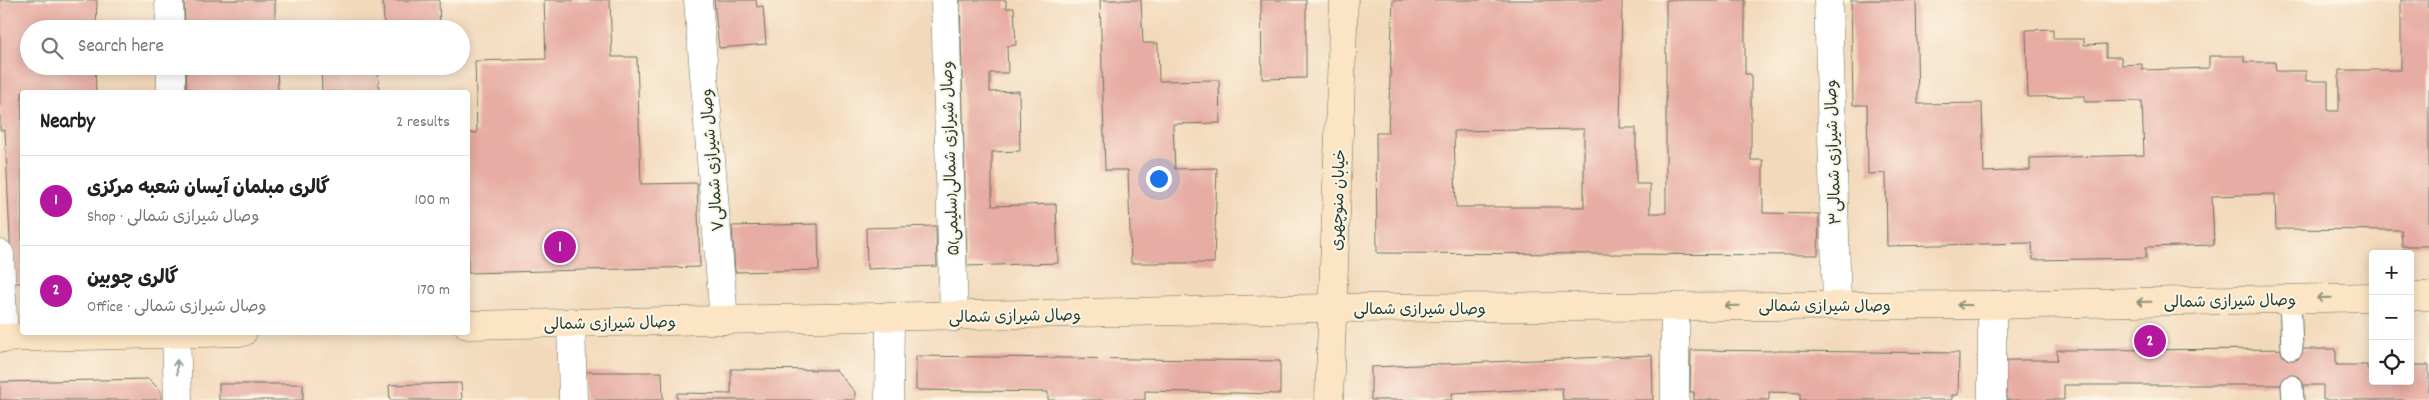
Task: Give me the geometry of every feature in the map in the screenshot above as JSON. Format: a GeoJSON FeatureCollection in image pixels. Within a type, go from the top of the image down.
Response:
{"type":"FeatureCollection","features":[{"type":"Feature","properties":{"kind":"main road","name":"خیابان منوچهری"},"geometry":{"type":"LineString","coordinates":[[1329,400],[1344,0]]}},
{"type":"Feature","properties":{"kind":"main road"},"geometry":{"type":"LineString","coordinates":[[2414,296],[2429,296]]}},
{"type":"Feature","properties":{"kind":"main road","name":"وصال شیرازی شمالی"},"geometry":{"type":"LineString","coordinates":[[470,325],[954,317],[1333,308],[1675,307],[1836,304],[1992,305],[2369,297]]}},
{"type":"Feature","properties":{"kind":"main road"},"geometry":{"type":"LineString","coordinates":[[2,338],[132,335]]}},
{"type":"Feature","properties":{"kind":"street"},"geometry":{"type":"LineString","coordinates":[[169,0],[170,20]]}},
{"type":"Feature","properties":{"kind":"street","name":"وصال شیرازی شمالی۷"},"geometry":{"type":"LineString","coordinates":[[698,0],[724,320]]}},
{"type":"Feature","properties":{"kind":"street","name":"۵وصال شیرازی شمالی(سلیمی)"},"geometry":{"type":"LineString","coordinates":[[945,0],[954,317]]}},
{"type":"Feature","properties":{"kind":"street","name":"وصال شیرازی شمالی۳"},"geometry":{"type":"LineString","coordinates":[[1828,0],[1836,304]]}},
{"type":"Feature","properties":{"kind":"street"},"geometry":{"type":"LineString","coordinates":[[171,75],[171,90]]}},
{"type":"Feature","properties":{"kind":"street"},"geometry":{"type":"LineString","coordinates":[[0,254],[2,338]]}},
{"type":"Feature","properties":{"kind":"street"},"geometry":{"type":"LineString","coordinates":[[1992,305],[1992,400]]}},
{"type":"Feature","properties":{"kind":"street"},"geometry":{"type":"LineString","coordinates":[[1675,307],[1675,400]]}},
{"type":"Feature","properties":{"kind":"street"},"geometry":{"type":"LineString","coordinates":[[889,400],[890,318]]}},
{"type":"Feature","properties":{"kind":"street"},"geometry":{"type":"LineString","coordinates":[[571,322],[573,400]]}},
{"type":"Feature","properties":{"kind":"street"},"geometry":{"type":"LineString","coordinates":[[176,335],[178,400]]}},
{"type":"Feature","properties":{"kind":"lane"},"geometry":{"type":"LineString","coordinates":[[2290,299],[2292,349]]}},
{"type":"Feature","properties":{"kind":"building"},"geometry":{"type":"Polygon","coordinates":[[[0,0],[97,0],[96,20],[20,20],[20,75],[95,75],[96,90],[20,90],[20,283],[12,283],[5,130],[0,130],[0,0]]]}},
{"type":"Feature","properties":{"kind":"building"},"geometry":{"type":"Polygon","coordinates":[[[184,0],[275,0],[275,20],[185,20],[184,0]]]}},
{"type":"Feature","properties":{"kind":"building"},"geometry":{"type":"Polygon","coordinates":[[[383,0],[439,0],[440,20],[384,20],[383,0]]]}},
{"type":"Feature","properties":{"kind":"building"},"geometry":{"type":"Polygon","coordinates":[[[544,0],[610,0],[612,57],[637,57],[641,184],[697,183],[700,267],[470,273],[470,133],[477,133],[475,61],[546,59],[544,0]]]}},
{"type":"Feature","properties":{"kind":"building"},"geometry":{"type":"Polygon","coordinates":[[[714,0],[756,0],[757,7],[763,6],[766,44],[719,48],[714,0]]]}},
{"type":"Feature","properties":{"kind":"building"},"geometry":{"type":"Polygon","coordinates":[[[960,0],[1006,0],[1006,8],[1014,8],[1016,45],[1007,46],[1008,73],[990,73],[990,92],[1019,91],[1020,151],[992,152],[992,206],[1056,204],[1058,263],[967,266],[960,0]]]}},
{"type":"Feature","properties":{"kind":"building"},"geometry":{"type":"Polygon","coordinates":[[[1100,0],[1141,0],[1143,43],[1158,43],[1159,81],[1219,80],[1220,123],[1173,124],[1175,169],[1217,168],[1214,263],[1131,263],[1128,170],[1105,170],[1100,0]]]}},
{"type":"Feature","properties":{"kind":"building"},"geometry":{"type":"Polygon","coordinates":[[[1261,0],[1306,0],[1306,78],[1262,79],[1261,0]]]}},
{"type":"Feature","properties":{"kind":"building"},"geometry":{"type":"Polygon","coordinates":[[[1393,0],[1622,0],[1620,128],[1636,128],[1636,184],[1650,184],[1650,213],[1666,213],[1666,0],[1745,0],[1745,74],[1751,74],[1751,160],[1763,160],[1763,213],[1819,214],[1818,255],[1377,253],[1376,133],[1388,133],[1393,0]],[[1584,129],[1454,131],[1456,207],[1584,207],[1584,129]]]}},
{"type":"Feature","properties":{"kind":"building"},"geometry":{"type":"Polygon","coordinates":[[[1851,0],[1916,0],[1918,104],[1982,103],[1984,172],[2030,170],[2030,158],[2144,155],[2142,101],[2085,102],[2085,96],[2028,97],[2026,30],[2053,29],[2053,39],[2084,39],[2084,45],[2106,44],[2106,57],[2121,57],[2122,65],[2142,64],[2142,70],[2209,68],[2209,56],[2244,56],[2244,62],[2275,62],[2276,71],[2306,71],[2306,81],[2328,81],[2328,111],[2339,111],[2339,70],[2401,70],[2401,0],[2429,0],[2429,246],[2402,246],[2401,230],[2276,229],[2275,194],[2212,196],[2214,245],[2146,247],[2146,258],[2033,260],[2032,243],[1887,246],[1886,173],[1868,174],[1867,105],[1853,105],[1851,0]]]}},
{"type":"Feature","properties":{"kind":"building"},"geometry":{"type":"Polygon","coordinates":[[[186,75],[277,75],[278,90],[187,90],[186,75]]]}},
{"type":"Feature","properties":{"kind":"building"},"geometry":{"type":"Polygon","coordinates":[[[321,75],[378,75],[379,90],[322,90],[321,75]]]}},
{"type":"Feature","properties":{"kind":"building"},"geometry":{"type":"Polygon","coordinates":[[[818,224],[819,270],[735,272],[732,226],[818,224]]]}},
{"type":"Feature","properties":{"kind":"building"},"geometry":{"type":"Polygon","coordinates":[[[936,226],[937,266],[867,269],[866,228],[936,226]]]}},
{"type":"Feature","properties":{"kind":"building"},"geometry":{"type":"Polygon","coordinates":[[[2336,349],[2336,365],[2367,365],[2367,369],[2369,369],[2369,385],[2414,385],[2414,365],[2429,365],[2429,400],[2323,400],[2323,385],[2064,385],[2064,400],[2003,400],[2003,360],[2057,360],[2057,350],[2336,349]]]}},
{"type":"Feature","properties":{"kind":"building"},"geometry":{"type":"Polygon","coordinates":[[[1691,350],[1959,353],[1958,395],[1952,395],[1952,400],[1800,400],[1800,393],[1769,392],[1769,400],[1694,400],[1694,392],[1690,392],[1691,350]]]}},
{"type":"Feature","properties":{"kind":"building"},"geometry":{"type":"Polygon","coordinates":[[[1652,355],[1653,400],[1563,400],[1562,388],[1452,393],[1452,400],[1371,400],[1371,367],[1652,355]]]}},
{"type":"Feature","properties":{"kind":"building"},"geometry":{"type":"Polygon","coordinates":[[[916,356],[1280,361],[1280,394],[1145,391],[1145,400],[1048,400],[1048,392],[916,390],[916,356]]]}},
{"type":"Feature","properties":{"kind":"building"},"geometry":{"type":"Polygon","coordinates":[[[731,369],[836,370],[855,392],[855,400],[677,400],[677,393],[731,394],[731,369]]]}},
{"type":"Feature","properties":{"kind":"building"},"geometry":{"type":"Polygon","coordinates":[[[585,372],[662,372],[663,400],[585,400],[585,372]]]}},
{"type":"Feature","properties":{"kind":"building"},"geometry":{"type":"Polygon","coordinates":[[[149,379],[161,391],[161,400],[0,400],[0,382],[149,379]]]}},
{"type":"Feature","properties":{"kind":"building"},"geometry":{"type":"Polygon","coordinates":[[[461,383],[462,400],[390,400],[389,385],[461,383]]]}},
{"type":"Feature","properties":{"kind":"building"},"geometry":{"type":"Polygon","coordinates":[[[219,384],[303,384],[303,400],[219,400],[219,384]]]}},
{"type":"Feature","properties":{"kind":"place","name":"گالری مبلمان آیسان شعبه مرکزی"},"geometry":{"type":"Point","coordinates":[560,247]}},
{"type":"Feature","properties":{"kind":"place","name":"گالری چوبین"},"geometry":{"type":"Point","coordinates":[2150,341]}}]}
